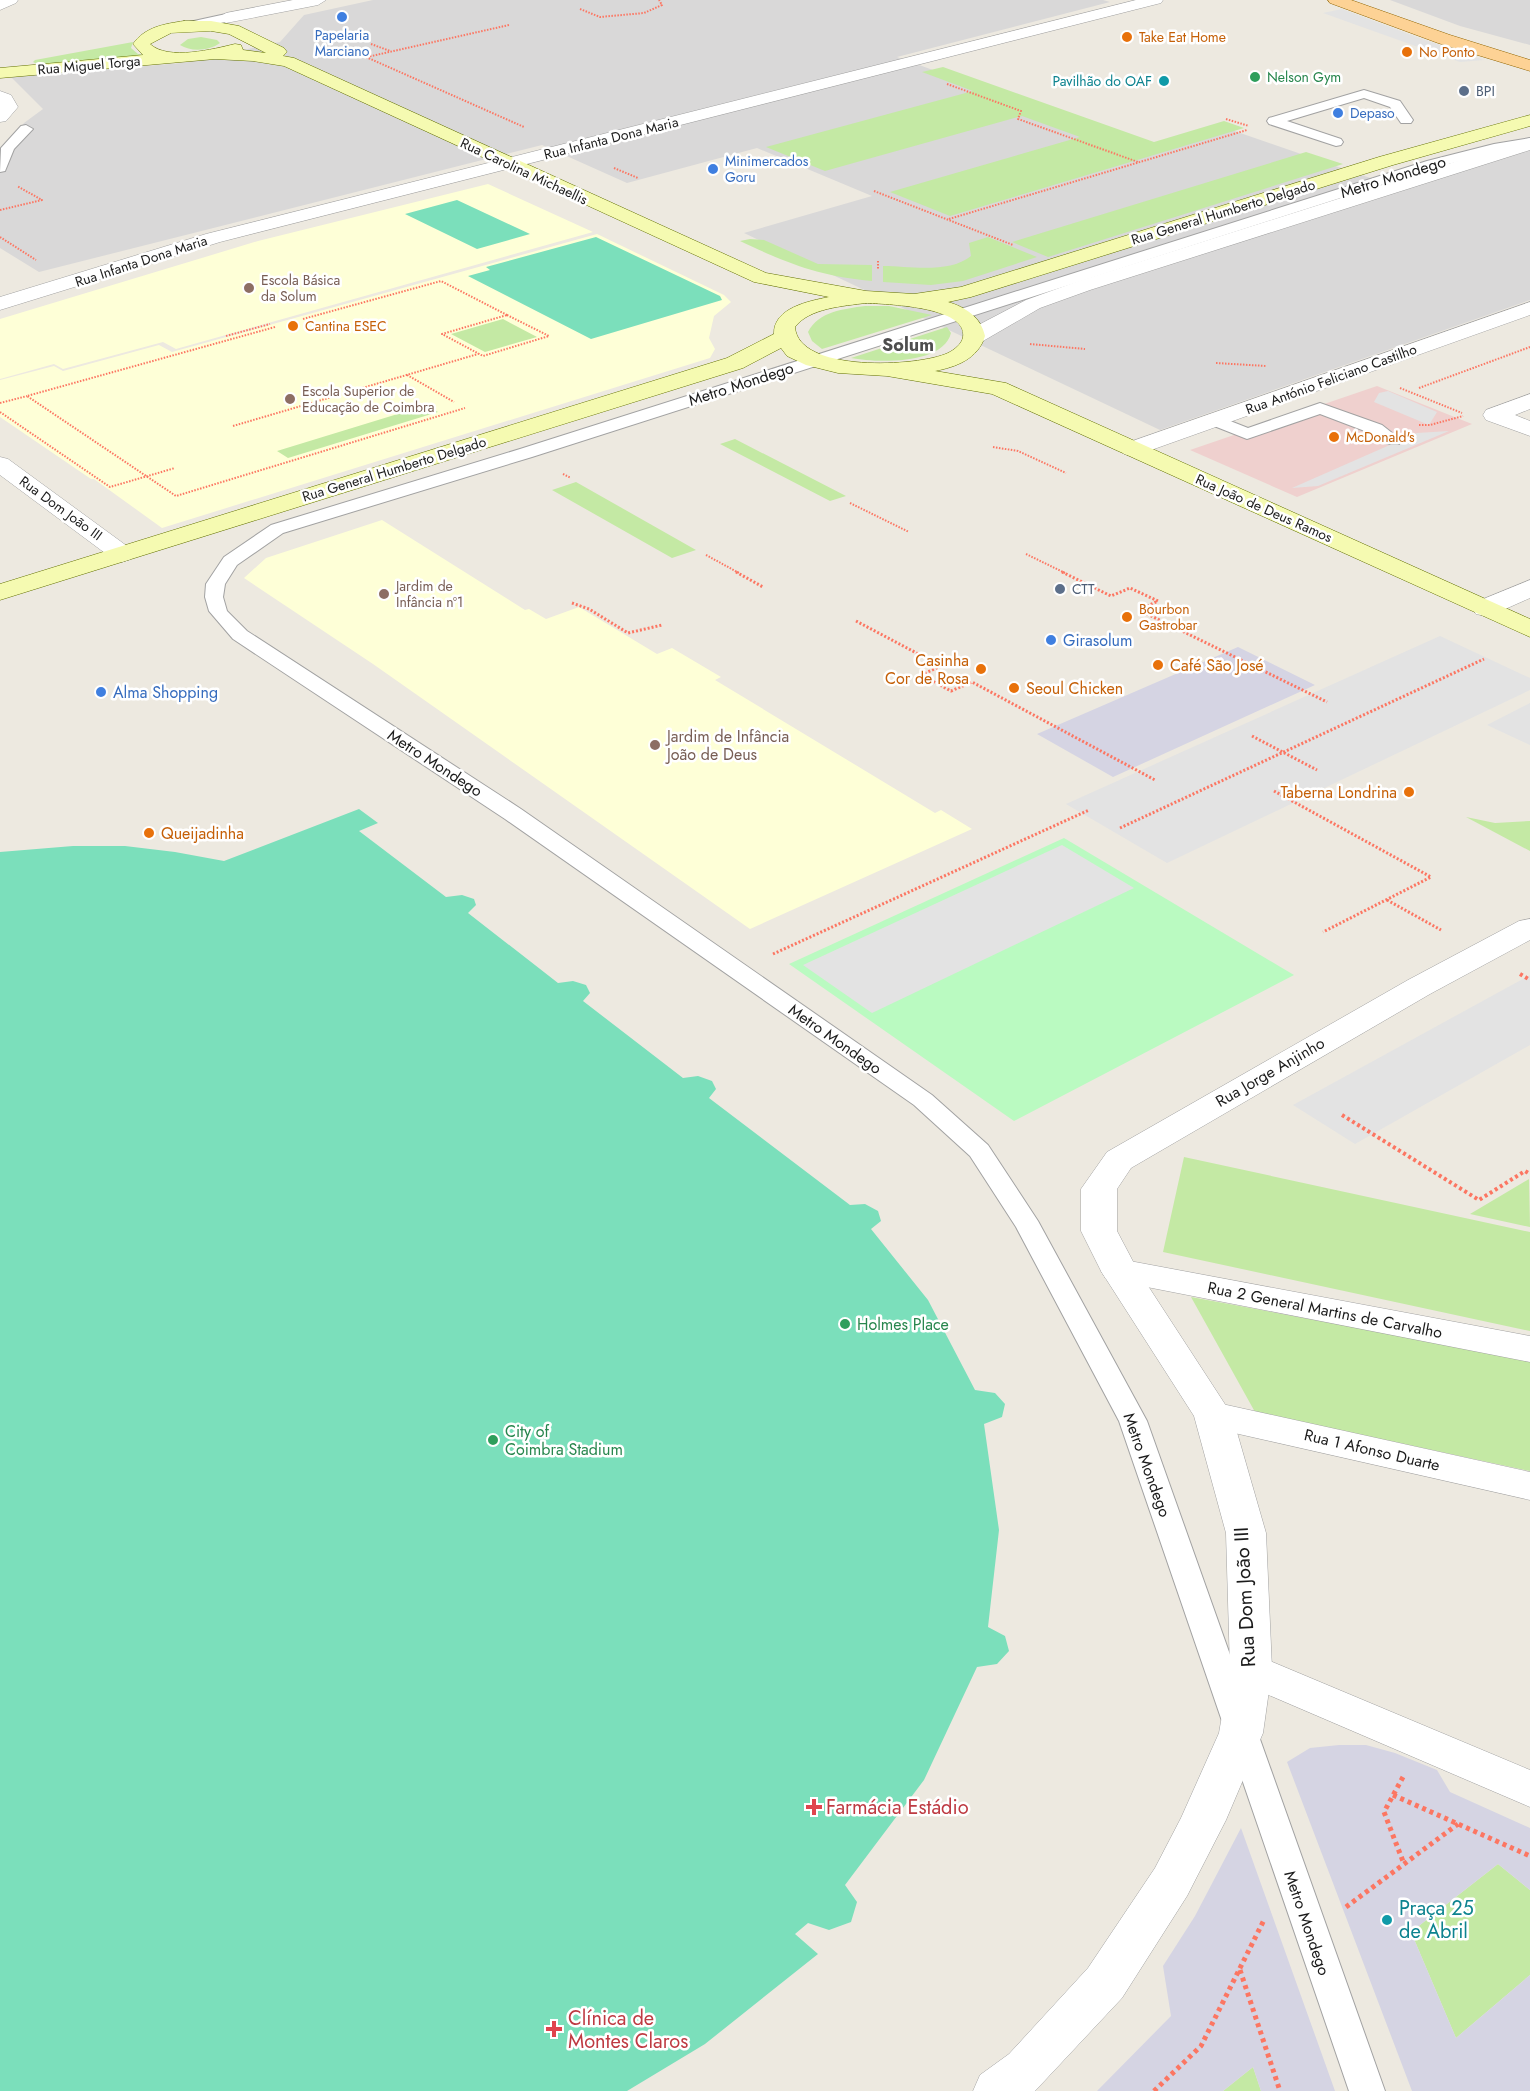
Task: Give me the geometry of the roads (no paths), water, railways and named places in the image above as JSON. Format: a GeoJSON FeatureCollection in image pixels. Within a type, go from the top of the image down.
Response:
{"type":"FeatureCollection","features":[{"type":"Feature","properties":{"kind":"main road"},"geometry":{"type":"LineString","coordinates":[[1336,0],[1435,36],[1530,66]]}},
{"type":"Feature","properties":{"kind":"main road"},"geometry":{"type":"LineString","coordinates":[[1368,0],[1530,55]]}},
{"type":"Feature","properties":{"kind":"main road"},"geometry":{"type":"LineString","coordinates":[[178,57],[163,56],[143,48],[141,44],[144,39],[184,22],[209,3],[237,30],[244,42],[239,47],[214,54]]}},
{"type":"Feature","properties":{"kind":"main road"},"geometry":{"type":"LineString","coordinates":[[168,30],[212,26],[237,30]]}},
{"type":"Feature","properties":{"kind":"main road","name":"Rua Miguel Torga"},"geometry":{"type":"LineString","coordinates":[[130,38],[168,30]]}},
{"type":"Feature","properties":{"kind":"main road","name":"Rua Carolina Michaellis"},"geometry":{"type":"LineString","coordinates":[[237,30],[280,53],[288,62]]}},
{"type":"Feature","properties":{"kind":"main road","name":"Rua Miguel Torga"},"geometry":{"type":"LineString","coordinates":[[0,62],[63,50]]}},
{"type":"Feature","properties":{"kind":"main road","name":"Rua Carolina Michaellis"},"geometry":{"type":"LineString","coordinates":[[214,54],[253,56],[288,62],[761,278],[866,297]]}},
{"type":"Feature","properties":{"kind":"main road","name":"Rua Miguel Torga"},"geometry":{"type":"LineString","coordinates":[[0,73],[214,54]]}},
{"type":"Feature","properties":{"kind":"main road"},"geometry":{"type":"LineString","coordinates":[[30,56],[25,60],[26,64],[44,69]]}},
{"type":"Feature","properties":{"kind":"main road","name":"Rua General Humberto Delgado"},"geometry":{"type":"LineString","coordinates":[[916,300],[964,293],[1408,154],[1530,120]]}},
{"type":"Feature","properties":{"kind":"main road","name":"Rua Carolina Michaellis"},"geometry":{"type":"LineString","coordinates":[[761,278],[777,296],[787,329]]}},
{"type":"Feature","properties":{"kind":"main road"},"geometry":{"type":"LineString","coordinates":[[866,297],[916,300],[959,315]]}},
{"type":"Feature","properties":{"kind":"main road","name":"Rua General Humberto Delgado"},"geometry":{"type":"LineString","coordinates":[[0,592],[735,363],[787,329],[802,311],[820,304],[866,297]]}},
{"type":"Feature","properties":{"kind":"main road","name":"Rua João de Deus Ramos"},"geometry":{"type":"LineString","coordinates":[[959,315],[971,325],[971,342],[998,388]]}},
{"type":"Feature","properties":{"kind":"main road"},"geometry":{"type":"LineString","coordinates":[[787,329],[790,346],[815,360],[843,367],[889,370],[922,368],[957,357],[971,342]]}},
{"type":"Feature","properties":{"kind":"main road","name":"Rua João de Deus Ramos"},"geometry":{"type":"LineString","coordinates":[[889,370],[998,388],[1530,629]]}},
{"type":"Feature","properties":{"kind":"street"},"geometry":{"type":"LineString","coordinates":[[0,5],[10,0]]}},
{"type":"Feature","properties":{"kind":"street"},"geometry":{"type":"LineString","coordinates":[[237,30],[284,7],[318,0]]}},
{"type":"Feature","properties":{"kind":"street","name":"Rua Infanta Dona Maria"},"geometry":{"type":"LineString","coordinates":[[0,304],[213,238],[1155,0]]}},
{"type":"Feature","properties":{"kind":"street"},"geometry":{"type":"LineString","coordinates":[[237,30],[284,7]]}},
{"type":"Feature","properties":{"kind":"street"},"geometry":{"type":"LineString","coordinates":[[0,96],[5,99],[9,107],[0,117]]}},
{"type":"Feature","properties":{"kind":"street","name":"Rua General Humberto Delgado"},"geometry":{"type":"LineString","coordinates":[[971,342],[1033,304],[1072,290],[1530,143]]}},
{"type":"Feature","properties":{"kind":"street","name":"Rua António Feliciano Castilho"},"geometry":{"type":"LineString","coordinates":[[1132,448],[1530,308]]}},
{"type":"Feature","properties":{"kind":"street"},"geometry":{"type":"LineString","coordinates":[[1530,401],[1494,415],[1530,429]]}},
{"type":"Feature","properties":{"kind":"street","name":"Rua Dom João III"},"geometry":{"type":"LineString","coordinates":[[0,464],[122,554]]}},
{"type":"Feature","properties":{"kind":"street"},"geometry":{"type":"LineString","coordinates":[[1485,608],[1530,588]]}},
{"type":"Feature","properties":{"kind":"street","name":"Rua Jorge Anjinho"},"geometry":{"type":"LineString","coordinates":[[1119,1271],[1099,1231],[1099,1189],[1119,1160],[1419,987],[1530,928]]}},
{"type":"Feature","properties":{"kind":"street","name":"Rua Dom João III"},"geometry":{"type":"LineString","coordinates":[[998,2091],[1026,2069],[1105,1983],[1171,1882],[1203,1820],[1241,1733],[1251,1669],[1245,1533],[1213,1415],[1119,1271]]}},
{"type":"Feature","properties":{"kind":"street","name":"Rua 2 General Martins de Carvalho"},"geometry":{"type":"LineString","coordinates":[[1119,1271],[1530,1349]]}},
{"type":"Feature","properties":{"kind":"street","name":"Rua 1 Afonso Duarte"},"geometry":{"type":"LineString","coordinates":[[1213,1415],[1530,1486]]}},
{"type":"Feature","properties":{"kind":"street"},"geometry":{"type":"LineString","coordinates":[[1251,1669],[1530,1788]]}},
{"type":"Feature","properties":{"kind":"lane"},"geometry":{"type":"LineString","coordinates":[[1336,142],[1274,121],[1364,94],[1395,104],[1407,120]]}},
{"type":"Feature","properties":{"kind":"lane"},"geometry":{"type":"LineString","coordinates":[[0,168],[8,148],[26,129]]}},
{"type":"Feature","properties":{"kind":"lane","name":"Metro Mondego"},"geometry":{"type":"LineString","coordinates":[[1366,2091],[1133,1421],[1029,1227],[979,1151],[923,1100],[738,970],[513,814],[240,635],[218,612],[214,592],[220,573],[244,548],[277,529],[526,453],[1432,164],[1494,148],[1530,143]]}},
{"type":"Feature","properties":{"kind":"lane"},"geometry":{"type":"LineString","coordinates":[[1215,420],[1247,434],[1320,408],[1376,429],[1393,440]]}},
{"type":"Feature","properties":{"kind":"place","name":"Papelaria Marciano"},"geometry":{"type":"Point","coordinates":[342,17]}},
{"type":"Feature","properties":{"kind":"place","name":"Take Eat Home"},"geometry":{"type":"Point","coordinates":[1127,37]}},
{"type":"Feature","properties":{"kind":"place","name":"No Ponto"},"geometry":{"type":"Point","coordinates":[1407,52]}},
{"type":"Feature","properties":{"kind":"place","name":"Nelson Gym"},"geometry":{"type":"Point","coordinates":[1255,77]}},
{"type":"Feature","properties":{"kind":"place","name":"Pavilhão do OAF"},"geometry":{"type":"Point","coordinates":[1164,81]}},
{"type":"Feature","properties":{"kind":"place","name":"BPI"},"geometry":{"type":"Point","coordinates":[1464,91]}},
{"type":"Feature","properties":{"kind":"place","name":"Depaso"},"geometry":{"type":"Point","coordinates":[1338,113]}},
{"type":"Feature","properties":{"kind":"place","name":"Minimercados Goru"},"geometry":{"type":"Point","coordinates":[713,169]}},
{"type":"Feature","properties":{"kind":"place","name":"Escola Básica da Solum"},"geometry":{"type":"Point","coordinates":[249,288]}},
{"type":"Feature","properties":{"kind":"place","name":"Cantina ESEC"},"geometry":{"type":"Point","coordinates":[293,326]}},
{"type":"Feature","properties":{"kind":"place","name":"Escola Superior de Educação de Coimbra"},"geometry":{"type":"Point","coordinates":[290,399]}},
{"type":"Feature","properties":{"kind":"place","name":"McDonald's"},"geometry":{"type":"Point","coordinates":[1334,437]}},
{"type":"Feature","properties":{"kind":"place","name":"CTT"},"geometry":{"type":"Point","coordinates":[1060,589]}},
{"type":"Feature","properties":{"kind":"place","name":"Jardim de Infância nº1"},"geometry":{"type":"Point","coordinates":[384,594]}},
{"type":"Feature","properties":{"kind":"place","name":"Bourbon Gastrobar"},"geometry":{"type":"Point","coordinates":[1127,617]}},
{"type":"Feature","properties":{"kind":"place","name":"Girasolum"},"geometry":{"type":"Point","coordinates":[1051,640]}},
{"type":"Feature","properties":{"kind":"place","name":"Café São José"},"geometry":{"type":"Point","coordinates":[1158,665]}},
{"type":"Feature","properties":{"kind":"place","name":"Casinha Cor de Rosa"},"geometry":{"type":"Point","coordinates":[981,669]}},
{"type":"Feature","properties":{"kind":"place","name":"Seoul Chicken"},"geometry":{"type":"Point","coordinates":[1014,688]}},
{"type":"Feature","properties":{"kind":"place","name":"Alma Shopping"},"geometry":{"type":"Point","coordinates":[101,692]}},
{"type":"Feature","properties":{"kind":"place","name":"Jardim de Infância João de Deus"},"geometry":{"type":"Point","coordinates":[655,745]}},
{"type":"Feature","properties":{"kind":"place","name":"Taberna Londrina"},"geometry":{"type":"Point","coordinates":[1409,792]}},
{"type":"Feature","properties":{"kind":"place","name":"Queijadinha"},"geometry":{"type":"Point","coordinates":[149,833]}},
{"type":"Feature","properties":{"kind":"place","name":"Holmes Place"},"geometry":{"type":"Point","coordinates":[845,1324]}},
{"type":"Feature","properties":{"kind":"place","name":"City of Coimbra Stadium"},"geometry":{"type":"Point","coordinates":[493,1440]}},
{"type":"Feature","properties":{"kind":"place","name":"Farmácia Estádio"},"geometry":{"type":"Point","coordinates":[814,1807]}},
{"type":"Feature","properties":{"kind":"place","name":"Praça 25 de Abril"},"geometry":{"type":"Point","coordinates":[1387,1920]}},
{"type":"Feature","properties":{"kind":"place","name":"Clínica de Montes Claros"},"geometry":{"type":"Point","coordinates":[554,2029]}},
{"type":"Feature","properties":{"kind":"district","name":"Solum"},"geometry":{"type":"Point","coordinates":[908,345]}}]}
